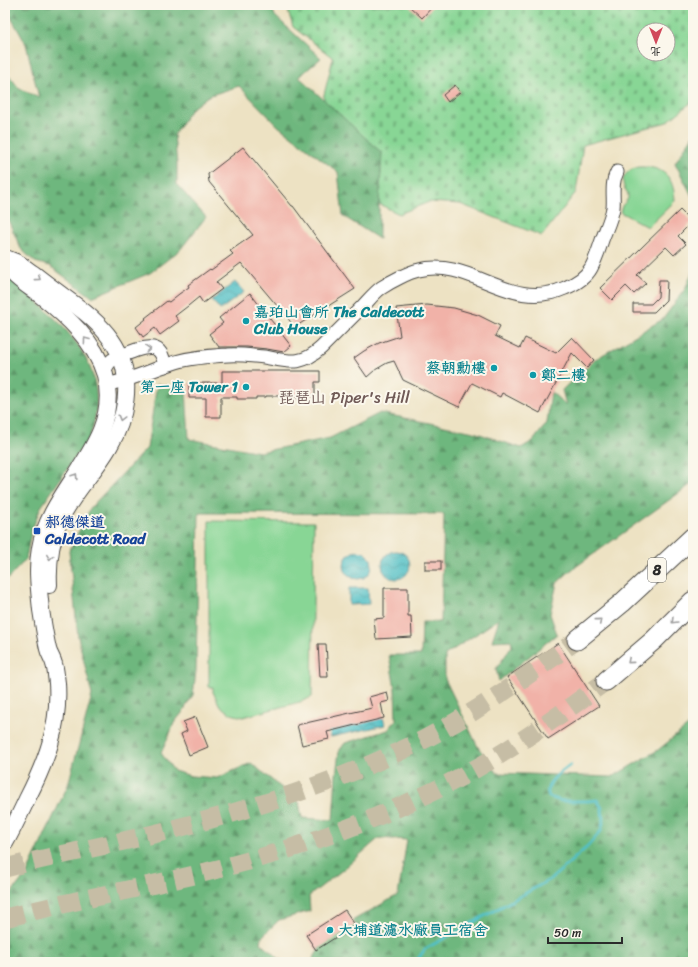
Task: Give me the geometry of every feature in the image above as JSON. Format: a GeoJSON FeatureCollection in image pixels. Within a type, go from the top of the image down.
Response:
{"type":"FeatureCollection","features":[{"type":"Feature","properties":{"kind":"highway","name":"8"},"geometry":{"type":"LineString","coordinates":[[577,640],[622,603],[693,537]]}},
{"type":"Feature","properties":{"kind":"highway"},"geometry":{"type":"LineString","coordinates":[[606,681],[654,640],[693,601]]}},
{"type":"Feature","properties":{"kind":"main road"},"geometry":{"type":"LineString","coordinates":[[5,260],[18,263],[98,324],[113,342],[120,356],[125,380],[125,404],[116,433],[109,448],[66,508],[54,535],[49,564],[52,616],[57,649],[54,664]]}},
{"type":"Feature","properties":{"kind":"main road"},"geometry":{"type":"LineString","coordinates":[[5,260],[10,271],[56,308],[85,338],[97,356],[106,379],[108,393],[106,411],[100,432],[94,445],[56,506],[48,522],[40,548],[38,584],[48,650],[54,664],[57,691],[55,725],[40,774],[5,843]]}},
{"type":"Feature","properties":{"kind":"street"},"geometry":{"type":"LineString","coordinates":[[165,366],[162,354],[158,349],[152,347],[144,348],[112,360],[105,368],[106,379],[125,380],[178,362],[212,356],[248,356],[291,362],[308,358],[315,354],[381,288],[408,273],[428,268],[459,271],[513,292],[523,294],[542,295],[561,290],[586,274],[595,260],[612,211],[614,202],[614,180],[617,172]]}},
{"type":"Feature","properties":{"kind":"green space"},"geometry":{"type":"Polygon","coordinates":[[[5,5],[271,5],[275,16],[321,58],[299,77],[382,153],[379,204],[379,239],[343,216],[338,172],[278,126],[239,86],[208,96],[191,109],[174,135],[177,164],[177,185],[206,217],[180,250],[150,273],[92,297],[50,266],[35,262],[21,249],[5,213],[5,70],[18,87],[39,98],[26,44],[5,5]]]}},
{"type":"Feature","properties":{"kind":"green space"},"geometry":{"type":"Polygon","coordinates":[[[286,5],[691,5],[693,7],[693,101],[667,122],[583,145],[576,192],[542,236],[460,204],[429,202],[399,214],[379,204],[382,153],[323,99],[333,58],[293,27],[286,5]]]}},
{"type":"Feature","properties":{"kind":"green space"},"geometry":{"type":"Polygon","coordinates":[[[693,135],[693,198],[675,163],[693,135]]]}},
{"type":"Feature","properties":{"kind":"green space"},"geometry":{"type":"Polygon","coordinates":[[[639,167],[648,167],[661,171],[670,179],[674,193],[675,201],[648,227],[620,212],[628,197],[628,193],[624,188],[623,179],[629,171],[639,167]]]}},
{"type":"Feature","properties":{"kind":"green space"},"geometry":{"type":"Polygon","coordinates":[[[693,270],[693,483],[570,571],[557,583],[550,614],[557,634],[499,681],[496,669],[512,646],[511,640],[492,641],[499,619],[445,655],[445,679],[478,747],[497,773],[612,777],[658,750],[693,722],[693,962],[311,962],[329,934],[398,895],[407,840],[379,838],[345,868],[309,896],[310,911],[279,920],[262,937],[261,943],[283,962],[5,962],[5,901],[27,873],[68,785],[92,695],[78,637],[69,551],[91,507],[147,448],[157,384],[186,390],[189,439],[260,452],[330,438],[380,413],[474,432],[521,448],[533,441],[547,423],[551,392],[566,405],[562,390],[594,360],[663,319],[685,289],[693,270]],[[199,513],[196,671],[193,695],[174,723],[161,753],[174,771],[191,776],[217,778],[251,763],[299,802],[302,818],[333,820],[339,751],[345,743],[388,730],[396,720],[395,689],[389,655],[421,655],[422,622],[441,622],[444,514],[199,513]]]}},
{"type":"Feature","properties":{"kind":"green space"},"geometry":{"type":"Polygon","coordinates":[[[5,275],[43,307],[76,343],[88,363],[95,385],[96,409],[90,436],[41,507],[31,532],[26,559],[5,582],[5,275]]]}},
{"type":"Feature","properties":{"kind":"green space"},"geometry":{"type":"Polygon","coordinates":[[[209,521],[314,522],[312,697],[300,702],[243,717],[231,714],[220,706],[213,692],[213,687],[209,687],[209,521]]]}},
{"type":"Feature","properties":{"kind":"water"},"geometry":{"type":"Polygon","coordinates":[[[235,282],[244,292],[220,310],[212,300],[235,282]]]}},
{"type":"Feature","properties":{"kind":"water"},"geometry":{"type":"Polygon","coordinates":[[[358,551],[368,555],[372,565],[368,575],[358,579],[348,575],[344,565],[348,555],[358,551]]]}},
{"type":"Feature","properties":{"kind":"water"},"geometry":{"type":"Polygon","coordinates":[[[396,551],[406,555],[410,565],[406,575],[396,579],[386,575],[382,565],[386,555],[396,551]]]}},
{"type":"Feature","properties":{"kind":"water"},"geometry":{"type":"Polygon","coordinates":[[[349,588],[368,588],[369,604],[349,605],[349,588]]]}},
{"type":"Feature","properties":{"kind":"water"},"geometry":{"type":"Polygon","coordinates":[[[382,714],[385,725],[331,737],[328,726],[382,714]]]}},
{"type":"Feature","properties":{"kind":"building"},"geometry":{"type":"Polygon","coordinates":[[[408,5],[434,5],[422,18],[408,5]]]}},
{"type":"Feature","properties":{"kind":"building"},"geometry":{"type":"Polygon","coordinates":[[[455,85],[460,92],[448,102],[443,95],[455,85]]]}},
{"type":"Feature","properties":{"kind":"building"},"geometry":{"type":"Polygon","coordinates":[[[243,147],[293,206],[355,289],[295,327],[241,263],[216,282],[222,289],[203,303],[199,297],[175,316],[179,321],[160,335],[155,328],[143,337],[136,327],[146,319],[145,318],[167,301],[169,302],[189,287],[188,285],[210,269],[211,270],[233,254],[230,251],[253,235],[209,182],[208,174],[243,147]]]}},
{"type":"Feature","properties":{"kind":"building"},"geometry":{"type":"Polygon","coordinates":[[[680,210],[692,222],[678,236],[686,244],[674,255],[666,247],[637,275],[646,283],[634,294],[626,286],[612,300],[600,288],[680,210]]]}},
{"type":"Feature","properties":{"kind":"building"},"geometry":{"type":"Polygon","coordinates":[[[659,280],[667,280],[666,300],[654,312],[633,312],[633,304],[651,304],[658,297],[659,280]]]}},
{"type":"Feature","properties":{"kind":"building","name":"嘉珀山會所 The Caldecott Club House"},"geometry":{"type":"Polygon","coordinates":[[[250,293],[291,346],[284,352],[247,347],[219,347],[209,334],[223,323],[219,318],[250,293]]]}},
{"type":"Feature","properties":{"kind":"building"},"geometry":{"type":"Polygon","coordinates":[[[427,305],[454,308],[478,315],[500,326],[495,336],[520,348],[525,338],[556,353],[572,337],[594,360],[587,368],[572,353],[540,413],[502,393],[500,397],[472,383],[459,407],[403,380],[394,361],[375,370],[367,377],[354,358],[379,343],[400,336],[396,308],[427,305]]]}},
{"type":"Feature","properties":{"kind":"building"},"geometry":{"type":"Polygon","coordinates":[[[222,371],[320,371],[320,382],[315,382],[315,396],[305,396],[305,398],[266,396],[256,397],[256,399],[237,399],[237,397],[221,397],[221,417],[206,417],[206,398],[189,398],[189,383],[222,383],[222,371]]]}},
{"type":"Feature","properties":{"kind":"building"},"geometry":{"type":"Polygon","coordinates":[[[425,561],[441,561],[441,570],[425,570],[425,561]]]}},
{"type":"Feature","properties":{"kind":"building"},"geometry":{"type":"Polygon","coordinates":[[[384,588],[408,588],[408,616],[411,616],[412,637],[376,639],[374,619],[384,618],[384,588]]]}},
{"type":"Feature","properties":{"kind":"building"},"geometry":{"type":"Polygon","coordinates":[[[558,643],[599,706],[548,739],[507,677],[558,643]]]}},
{"type":"Feature","properties":{"kind":"building"},"geometry":{"type":"Polygon","coordinates":[[[318,644],[326,644],[328,677],[320,677],[318,644]]]}},
{"type":"Feature","properties":{"kind":"building"},"geometry":{"type":"Polygon","coordinates":[[[387,692],[389,701],[381,703],[384,718],[327,732],[329,739],[302,745],[297,725],[372,708],[369,697],[387,692]]]}},
{"type":"Feature","properties":{"kind":"building"},"geometry":{"type":"Polygon","coordinates":[[[196,717],[208,747],[189,755],[181,734],[187,731],[183,722],[196,717]]]}},
{"type":"Feature","properties":{"kind":"building","name":"大埔道濾水廠員工宿舍"},"geometry":{"type":"Polygon","coordinates":[[[345,910],[355,925],[316,950],[306,935],[345,910]]]}},
{"type":"Feature","properties":{"kind":"waterway"},"geometry":{"type":"LineString","coordinates":[[416,962],[425,949],[551,879],[586,848],[601,831],[603,823],[602,808],[597,800],[562,801],[549,797],[548,787],[550,783],[557,775],[570,765]]}},
{"type":"Feature","properties":{"kind":"tunnel"},"geometry":{"type":"LineString","coordinates":[[5,868],[216,818],[338,778],[397,753],[465,717],[577,640]]}},
{"type":"Feature","properties":{"kind":"tunnel"},"geometry":{"type":"LineString","coordinates":[[5,918],[225,867],[279,852],[341,831],[430,793],[459,778],[538,730],[606,681]]}},
{"type":"Feature","properties":{"kind":"place","name":"嘉珀山會所 The Caldecott Club House"},"geometry":{"type":"Point","coordinates":[246,321]}},
{"type":"Feature","properties":{"kind":"place","name":"蔡朝勳樓"},"geometry":{"type":"Point","coordinates":[494,368]}},
{"type":"Feature","properties":{"kind":"place","name":"鄭二樓"},"geometry":{"type":"Point","coordinates":[533,375]}},
{"type":"Feature","properties":{"kind":"place","name":"第一座 Tower 1"},"geometry":{"type":"Point","coordinates":[246,387]}},
{"type":"Feature","properties":{"kind":"place","name":"郝德傑道 Caldecott Road"},"geometry":{"type":"Point","coordinates":[37,531]}},
{"type":"Feature","properties":{"kind":"place","name":"大埔道濾水廠員工宿舍"},"geometry":{"type":"Point","coordinates":[330,930]}},
{"type":"Feature","properties":{"kind":"district","name":"琵琶山 Piper's Hill"},"geometry":{"type":"Point","coordinates":[344,397]}}]}
